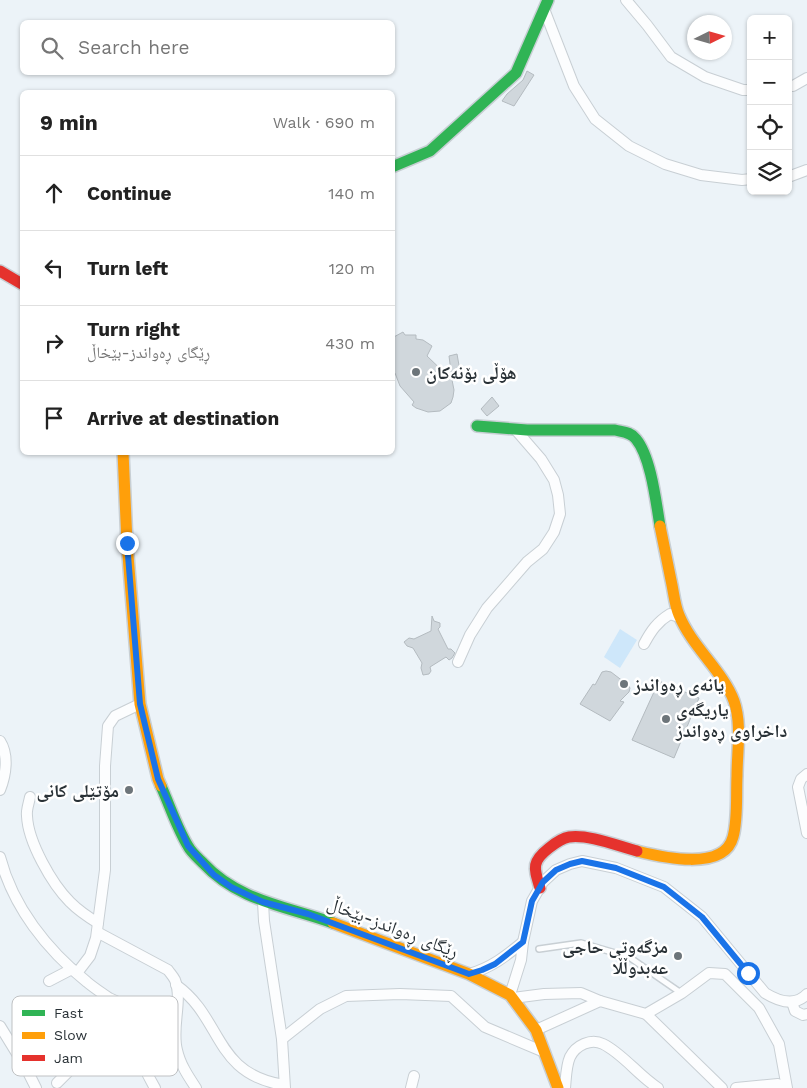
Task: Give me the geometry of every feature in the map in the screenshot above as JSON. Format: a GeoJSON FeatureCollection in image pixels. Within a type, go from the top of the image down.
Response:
{"type":"FeatureCollection","features":[{"type":"Feature","properties":{"kind":"street"},"geometry":{"type":"LineString","coordinates":[[626,0],[648,25],[671,58],[705,77],[747,90]]}},
{"type":"Feature","properties":{"kind":"street"},"geometry":{"type":"LineString","coordinates":[[395,166],[430,151],[516,74],[546,4]]}},
{"type":"Feature","properties":{"kind":"street"},"geometry":{"type":"LineString","coordinates":[[546,4],[574,86],[595,119],[629,146],[665,164],[701,175],[747,179]]}},
{"type":"Feature","properties":{"kind":"street"},"geometry":{"type":"LineString","coordinates":[[792,86],[807,78]]}},
{"type":"Feature","properties":{"kind":"street"},"geometry":{"type":"LineString","coordinates":[[792,176],[807,170]]}},
{"type":"Feature","properties":{"kind":"street"},"geometry":{"type":"LineString","coordinates":[[0,271],[20,283]]}},
{"type":"Feature","properties":{"kind":"street"},"geometry":{"type":"LineString","coordinates":[[477,426],[515,429],[615,430],[629,433],[636,439],[644,454],[651,479],[680,617],[688,635],[726,686],[738,715],[736,806],[733,838],[725,850],[709,857],[691,860],[665,858],[587,838],[568,837],[553,845],[539,856],[534,868],[540,888]]}},
{"type":"Feature","properties":{"kind":"street"},"geometry":{"type":"LineString","coordinates":[[458,662],[470,635],[487,608],[527,562],[543,549],[554,532],[560,514],[558,494],[554,480],[541,459],[515,429]]}},
{"type":"Feature","properties":{"kind":"street","name":"ڕێگای ڕەواندز-بێخاڵ"},"geometry":{"type":"LineString","coordinates":[[123,455],[127,543],[140,704],[158,779],[188,846],[214,875],[225,883],[263,902],[308,914],[469,974],[511,997],[536,1030],[558,1088]]}},
{"type":"Feature","properties":{"kind":"street"},"geometry":{"type":"LineString","coordinates":[[644,644],[650,633],[663,618],[670,614],[680,617]]}},
{"type":"Feature","properties":{"kind":"street"},"geometry":{"type":"LineString","coordinates":[[49,981],[74,971],[90,956],[97,928],[105,870],[105,766],[108,726],[115,716],[140,704]]}},
{"type":"Feature","properties":{"kind":"street"},"geometry":{"type":"LineString","coordinates":[[0,741],[3,746],[5,760],[5,777],[0,790]]}},
{"type":"Feature","properties":{"kind":"street"},"geometry":{"type":"LineString","coordinates":[[807,774],[801,779],[798,787],[807,833]]}},
{"type":"Feature","properties":{"kind":"street"},"geometry":{"type":"LineString","coordinates":[[30,797],[26,815],[30,832],[37,850],[55,882],[69,901],[97,928],[168,970],[175,979],[176,996]]}},
{"type":"Feature","properties":{"kind":"street"},"geometry":{"type":"LineString","coordinates":[[0,856],[13,892],[27,918],[55,954],[88,983],[108,996]]}},
{"type":"Feature","properties":{"kind":"street"},"geometry":{"type":"LineString","coordinates":[[722,1088],[646,1014],[600,1001],[581,993],[511,997],[521,960],[532,901],[543,882],[556,870],[582,861],[616,868],[664,887],[702,917],[765,993],[778,1001],[792,1002],[807,994]]}},
{"type":"Feature","properties":{"kind":"street"},"geometry":{"type":"LineString","coordinates":[[176,985],[192,998],[218,1040],[243,1069],[267,1082],[284,1086],[282,1039],[264,922],[263,902]]}},
{"type":"Feature","properties":{"kind":"street"},"geometry":{"type":"LineString","coordinates":[[469,974],[495,964],[523,942]]}},
{"type":"Feature","properties":{"kind":"street"},"geometry":{"type":"LineString","coordinates":[[646,1014],[682,993],[709,974],[725,974],[759,1008],[779,1044],[786,1088]]}},
{"type":"Feature","properties":{"kind":"street"},"geometry":{"type":"LineString","coordinates":[[282,1039],[320,1009],[346,996],[400,994],[451,996],[485,1026],[544,1052]]}},
{"type":"Feature","properties":{"kind":"street"},"geometry":{"type":"LineString","coordinates":[[536,1030],[600,1001]]}},
{"type":"Feature","properties":{"kind":"street"},"geometry":{"type":"LineString","coordinates":[[792,1002],[795,1011],[803,1015],[807,1014]]}},
{"type":"Feature","properties":{"kind":"street"},"geometry":{"type":"LineString","coordinates":[[0,1026],[12,1046]]}},
{"type":"Feature","properties":{"kind":"street"},"geometry":{"type":"LineString","coordinates":[[565,1088],[571,1056],[578,1047],[593,1041],[603,1044],[614,1051],[658,1088]]}},
{"type":"Feature","properties":{"kind":"street"},"geometry":{"type":"LineString","coordinates":[[178,1054],[183,1068],[196,1088]]}},
{"type":"Feature","properties":{"kind":"street"},"geometry":{"type":"LineString","coordinates":[[30,1076],[36,1088]]}},
{"type":"Feature","properties":{"kind":"street"},"geometry":{"type":"LineString","coordinates":[[57,1083],[64,1076]]}},
{"type":"Feature","properties":{"kind":"street"},"geometry":{"type":"LineString","coordinates":[[149,1076],[155,1088]]}},
{"type":"Feature","properties":{"kind":"street"},"geometry":{"type":"LineString","coordinates":[[411,1088],[414,1076]]}},
{"type":"Feature","properties":{"kind":"street"},"geometry":{"type":"LineString","coordinates":[[736,1088],[778,1084],[786,1088]]}},
{"type":"Feature","properties":{"kind":"lane"},"geometry":{"type":"LineString","coordinates":[[539,949],[581,943],[628,958],[682,993]]}},
{"type":"Feature","properties":{"kind":"shaded area"},"geometry":{"type":"Polygon","coordinates":[[[620,629],[637,640],[620,668],[604,657],[620,629]]]}},
{"type":"Feature","properties":{"kind":"building"},"geometry":{"type":"Polygon","coordinates":[[[527,71],[534,75],[514,106],[502,101],[523,80],[527,71]]]}},
{"type":"Feature","properties":{"kind":"building"},"geometry":{"type":"Polygon","coordinates":[[[403,332],[405,335],[416,335],[416,339],[423,340],[432,346],[427,356],[452,380],[454,390],[451,403],[440,411],[428,412],[416,408],[412,405],[414,402],[400,386],[395,373],[395,336],[403,332]]]}},
{"type":"Feature","properties":{"kind":"building"},"geometry":{"type":"Polygon","coordinates":[[[457,354],[460,371],[451,372],[449,356],[457,354]]]}},
{"type":"Feature","properties":{"kind":"building"},"geometry":{"type":"Polygon","coordinates":[[[492,397],[499,406],[487,416],[481,409],[492,397]]]}},
{"type":"Feature","properties":{"kind":"building"},"geometry":{"type":"Polygon","coordinates":[[[432,616],[434,621],[440,623],[438,629],[448,649],[455,653],[449,660],[446,657],[430,667],[431,671],[429,674],[423,675],[422,663],[413,648],[407,646],[404,642],[409,638],[414,639],[431,631],[432,616]]]}},
{"type":"Feature","properties":{"kind":"building"},"geometry":{"type":"Polygon","coordinates":[[[602,672],[611,672],[630,688],[629,692],[620,701],[624,702],[610,721],[580,704],[593,684],[595,685],[602,672]]]}},
{"type":"Feature","properties":{"kind":"building","name":"یاریگەی داخراوی ڕەواندز"},"geometry":{"type":"Polygon","coordinates":[[[659,681],[699,698],[674,758],[632,740],[659,681]]]}},
{"type":"Feature","properties":{"kind":"traffic: fast"},"geometry":{"type":"LineString","coordinates":[[395,166],[430,151],[516,73],[548,0]]}},
{"type":"Feature","properties":{"kind":"traffic: fast"},"geometry":{"type":"LineString","coordinates":[[477,426],[527,430],[615,430],[632,435],[646,457],[655,493],[660,526]]}},
{"type":"Feature","properties":{"kind":"traffic: fast"},"geometry":{"type":"LineString","coordinates":[[161,786],[189,848],[217,876],[231,886],[264,901],[333,923]]}},
{"type":"Feature","properties":{"kind":"traffic: slow"},"geometry":{"type":"LineString","coordinates":[[123,455],[127,543],[140,704],[161,786]]}},
{"type":"Feature","properties":{"kind":"traffic: slow"},"geometry":{"type":"LineString","coordinates":[[637,851],[676,858],[705,858],[718,855],[727,848],[735,830],[739,738],[738,719],[734,701],[723,679],[692,638],[679,615],[660,526]]}},
{"type":"Feature","properties":{"kind":"traffic: slow"},"geometry":{"type":"LineString","coordinates":[[333,923],[469,974],[510,995],[536,1030],[558,1088]]}},
{"type":"Feature","properties":{"kind":"traffic: jam"},"geometry":{"type":"LineString","coordinates":[[0,271],[20,283]]}},
{"type":"Feature","properties":{"kind":"traffic: jam"},"geometry":{"type":"LineString","coordinates":[[540,888],[535,870],[539,857],[556,843],[569,837],[585,837],[637,851]]}},
{"type":"Feature","properties":{"kind":"place","name":"هۆڵی بۆنەکان"},"geometry":{"type":"Point","coordinates":[416,372]}},
{"type":"Feature","properties":{"kind":"place","name":"یانەی ڕەواندز"},"geometry":{"type":"Point","coordinates":[624,684]}},
{"type":"Feature","properties":{"kind":"place","name":"یاریگەی داخراوی ڕەواندز"},"geometry":{"type":"Point","coordinates":[666,719]}},
{"type":"Feature","properties":{"kind":"place","name":"مۆتێلی کانی"},"geometry":{"type":"Point","coordinates":[129,790]}},
{"type":"Feature","properties":{"kind":"place","name":"مزگەوتی حاجی عەبدوڵڵا"},"geometry":{"type":"Point","coordinates":[678,956]}},
{"type":"Feature","properties":{"kind":"route"},"geometry":{"type":"LineString","coordinates":[[127,543],[140,704],[158,779],[188,846],[214,875],[231,887],[263,902],[346,927],[469,974],[495,964],[523,942],[532,901],[543,882],[556,870],[582,861],[596,863],[616,868],[664,887],[702,917],[748,973]]}}]}
